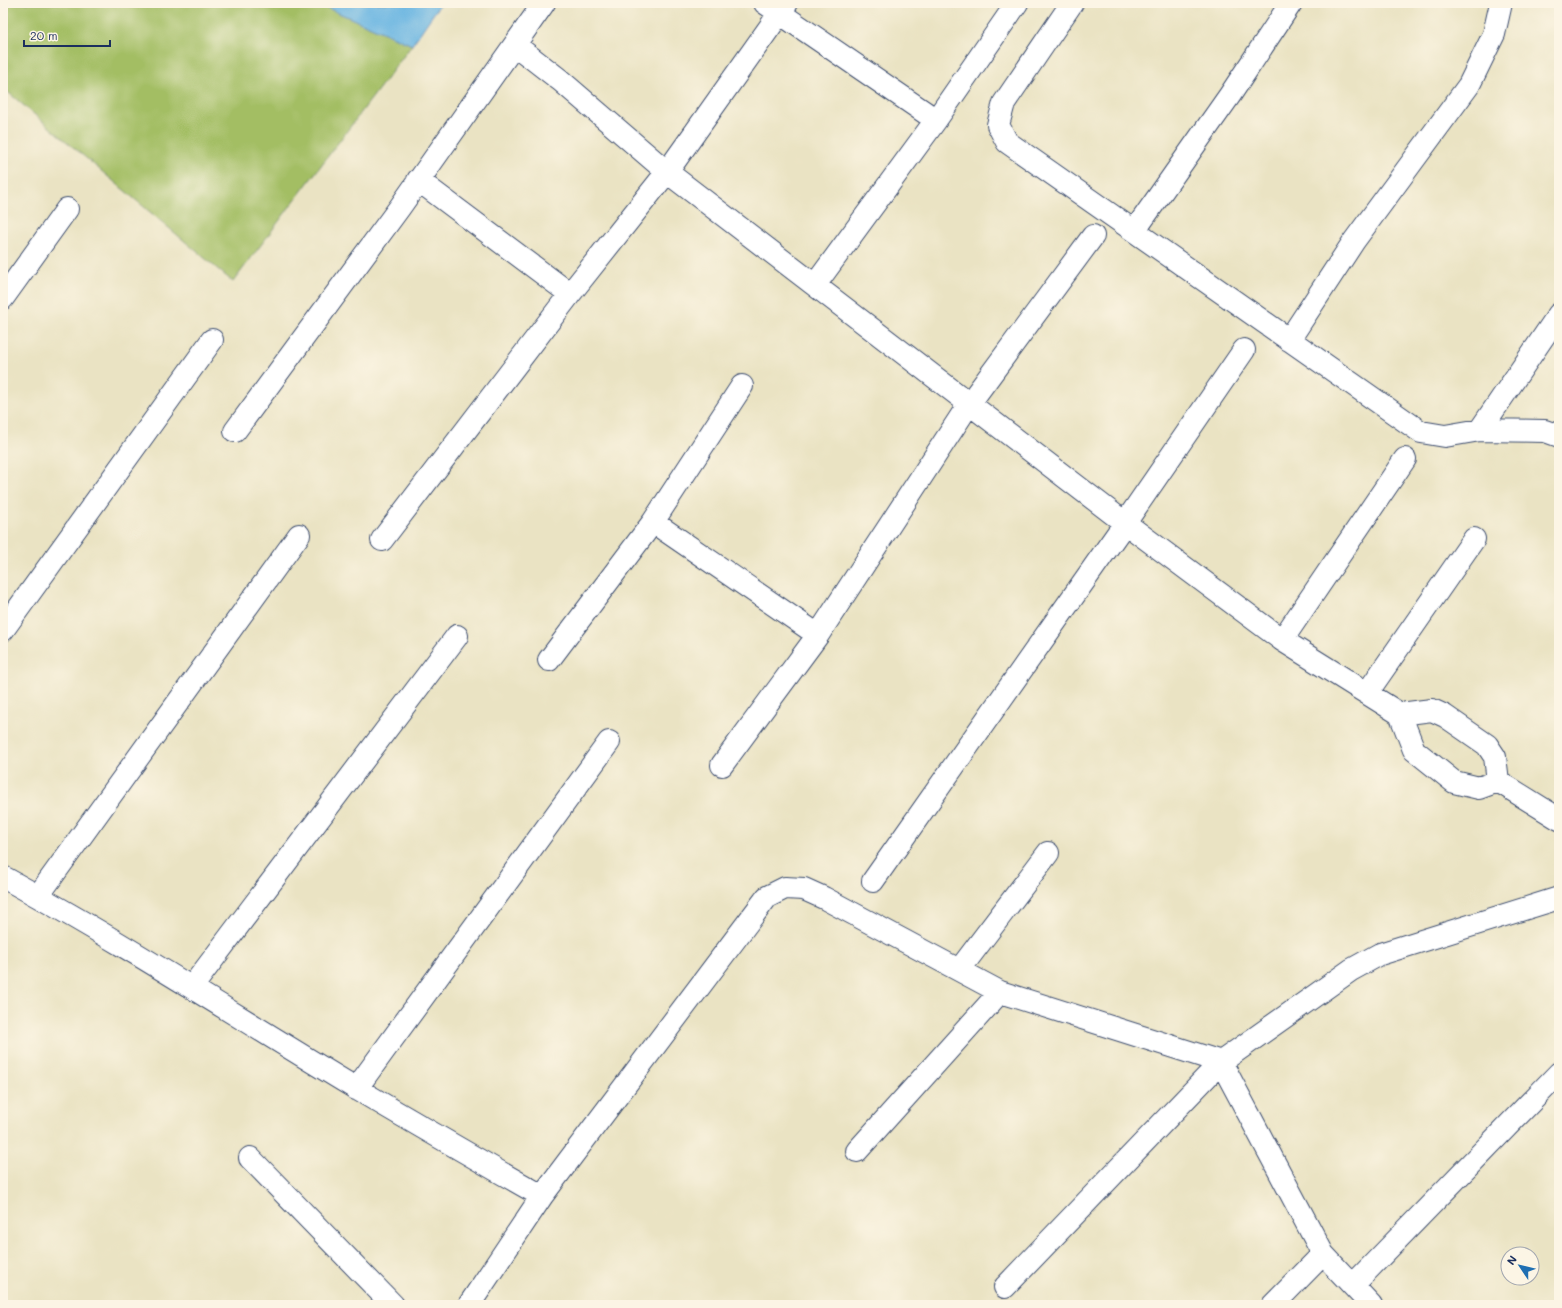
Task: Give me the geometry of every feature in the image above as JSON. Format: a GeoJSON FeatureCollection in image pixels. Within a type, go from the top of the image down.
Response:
{"type":"FeatureCollection","features":[{"type":"Feature","properties":{"kind":"street"},"geometry":{"type":"LineString","coordinates":[[235,431],[418,180],[544,3]]}},
{"type":"Feature","properties":{"kind":"street"},"geometry":{"type":"LineString","coordinates":[[815,285],[936,120],[1017,3]]}},
{"type":"Feature","properties":{"kind":"street"},"geometry":{"type":"LineString","coordinates":[[1072,3],[1004,103],[998,125],[1007,142],[1135,230],[1421,432],[1445,436],[1480,430],[1545,431],[1559,436]]}},
{"type":"Feature","properties":{"kind":"street"},"geometry":{"type":"LineString","coordinates":[[1135,230],[1226,102],[1291,3]]}},
{"type":"Feature","properties":{"kind":"street"},"geometry":{"type":"LineString","coordinates":[[1289,340],[1354,241],[1469,84],[1494,34],[1501,3]]}},
{"type":"Feature","properties":{"kind":"street"},"geometry":{"type":"LineString","coordinates":[[382,540],[570,294],[667,172],[778,6],[936,120]]}},
{"type":"Feature","properties":{"kind":"street"},"geometry":{"type":"LineString","coordinates":[[515,44],[560,80],[667,172],[1125,523],[1282,640],[1400,714],[1414,750],[1454,782],[1480,788],[1498,781]]}},
{"type":"Feature","properties":{"kind":"street"},"geometry":{"type":"LineString","coordinates":[[418,180],[570,294]]}},
{"type":"Feature","properties":{"kind":"street"},"geometry":{"type":"LineString","coordinates":[[3,298],[67,209]]}},
{"type":"Feature","properties":{"kind":"street"},"geometry":{"type":"LineString","coordinates":[[722,765],[818,635],[969,404],[1093,236]]}},
{"type":"Feature","properties":{"kind":"street"},"geometry":{"type":"LineString","coordinates":[[1480,430],[1559,314]]}},
{"type":"Feature","properties":{"kind":"street"},"geometry":{"type":"LineString","coordinates":[[3,630],[212,340]]}},
{"type":"Feature","properties":{"kind":"street"},"geometry":{"type":"LineString","coordinates":[[873,881],[1125,523],[1244,350]]}},
{"type":"Feature","properties":{"kind":"street"},"geometry":{"type":"LineString","coordinates":[[549,660],[653,522],[742,386]]}},
{"type":"Feature","properties":{"kind":"street"},"geometry":{"type":"LineString","coordinates":[[1282,640],[1405,459]]}},
{"type":"Feature","properties":{"kind":"street"},"geometry":{"type":"LineString","coordinates":[[653,522],[818,635]]}},
{"type":"Feature","properties":{"kind":"street"},"geometry":{"type":"LineString","coordinates":[[38,896],[300,535]]}},
{"type":"Feature","properties":{"kind":"street"},"geometry":{"type":"LineString","coordinates":[[1367,693],[1474,539]]}},
{"type":"Feature","properties":{"kind":"street"},"geometry":{"type":"LineString","coordinates":[[192,987],[457,636]]}},
{"type":"Feature","properties":{"kind":"street"},"geometry":{"type":"LineString","coordinates":[[1400,714],[1432,710],[1446,716],[1487,745],[1495,757],[1498,781]]}},
{"type":"Feature","properties":{"kind":"street"},"geometry":{"type":"LineString","coordinates":[[356,1089],[609,742]]}},
{"type":"Feature","properties":{"kind":"street"},"geometry":{"type":"LineString","coordinates":[[1498,781],[1559,819]]}},
{"type":"Feature","properties":{"kind":"street"},"geometry":{"type":"LineString","coordinates":[[960,969],[1048,853]]}},
{"type":"Feature","properties":{"kind":"street"},"geometry":{"type":"LineString","coordinates":[[3,877],[192,987],[356,1089],[542,1196]]}},
{"type":"Feature","properties":{"kind":"street"},"geometry":{"type":"LineString","coordinates":[[469,1305],[542,1196],[767,897],[785,888],[804,889],[960,969],[1000,992],[1221,1062],[1323,1254],[1371,1305]]}},
{"type":"Feature","properties":{"kind":"street"},"geometry":{"type":"LineString","coordinates":[[1005,1288],[1221,1062],[1351,970],[1366,961],[1398,948],[1559,898]]}},
{"type":"Feature","properties":{"kind":"street"},"geometry":{"type":"LineString","coordinates":[[857,1151],[1000,992]]}},
{"type":"Feature","properties":{"kind":"street"},"geometry":{"type":"LineString","coordinates":[[1353,1285],[1559,1072]]}},
{"type":"Feature","properties":{"kind":"street"},"geometry":{"type":"LineString","coordinates":[[250,1158],[393,1305]]}},
{"type":"Feature","properties":{"kind":"street"},"geometry":{"type":"LineString","coordinates":[[1273,1305],[1323,1254]]}},
{"type":"Feature","properties":{"kind":"green space"},"geometry":{"type":"Polygon","coordinates":[[[3,3],[316,3],[412,45],[233,282],[3,88],[3,3]]]}},
{"type":"Feature","properties":{"kind":"water"},"geometry":{"type":"Polygon","coordinates":[[[316,3],[441,3],[412,45],[316,3]]]}}]}
